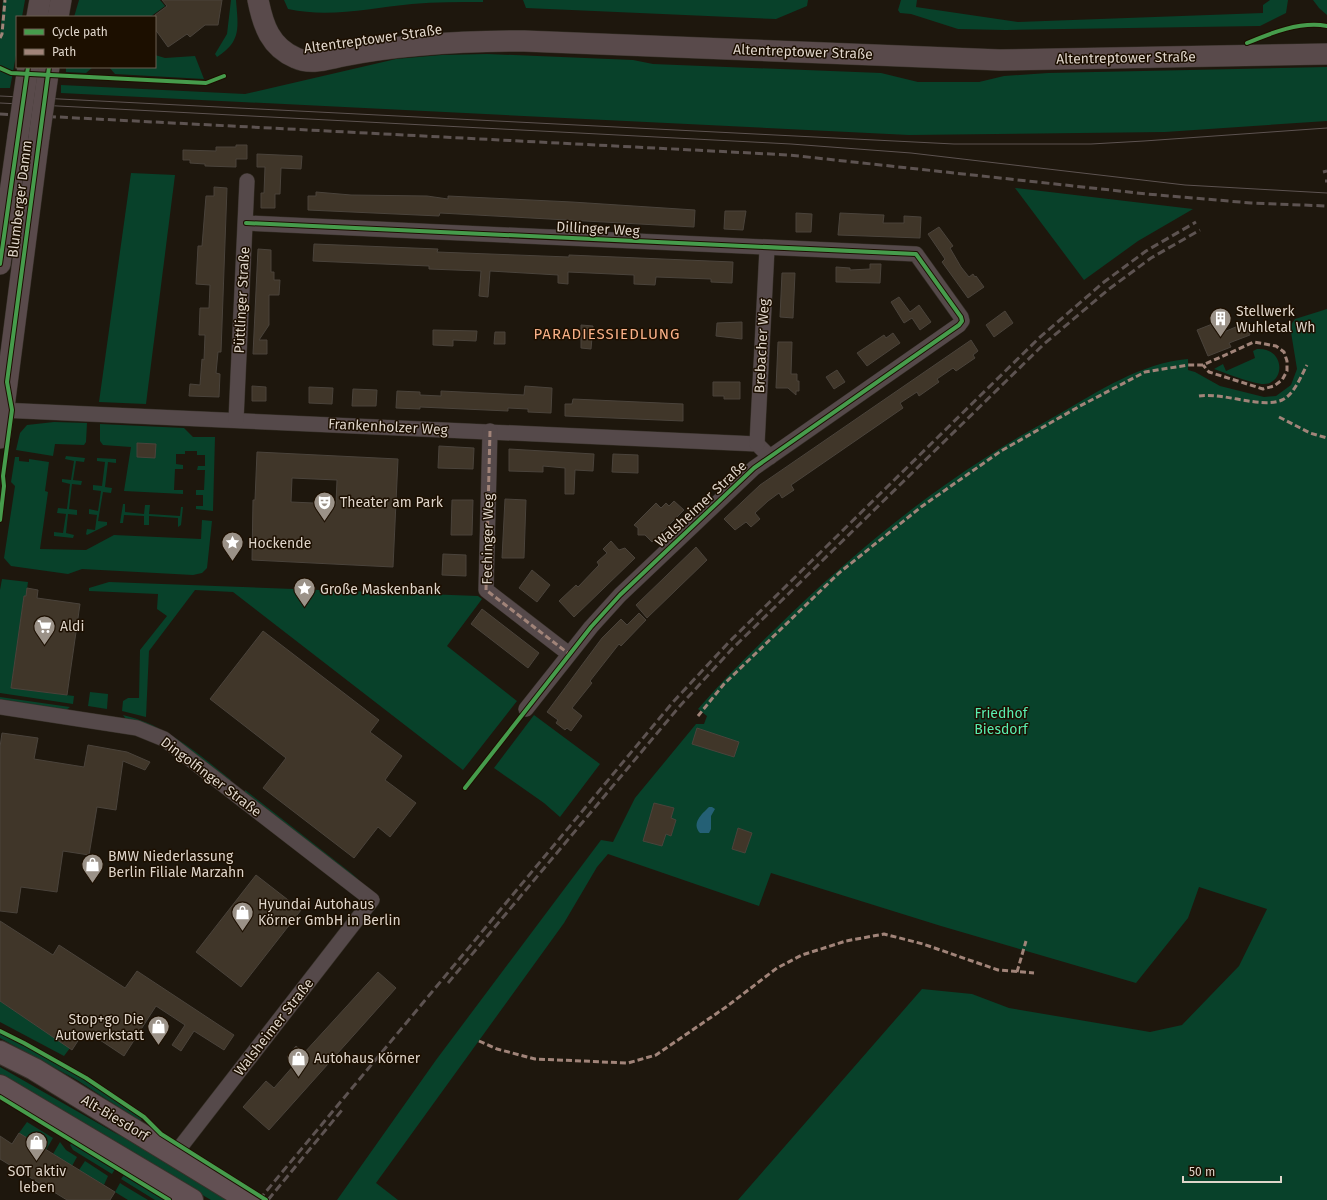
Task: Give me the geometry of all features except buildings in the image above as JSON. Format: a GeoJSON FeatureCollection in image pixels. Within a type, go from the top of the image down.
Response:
{"type":"FeatureCollection","features":[{"type":"Feature","properties":{"kind":"main road"},"geometry":{"type":"LineString","coordinates":[[37,16],[40,0]]}},
{"type":"Feature","properties":{"kind":"main road"},"geometry":{"type":"LineString","coordinates":[[58,16],[61,0]]}},
{"type":"Feature","properties":{"kind":"main road","name":"Altentreptower Straße"},"geometry":{"type":"LineString","coordinates":[[258,0],[263,25],[273,41],[295,58],[308,62],[376,49],[425,43],[483,41],[532,41],[1000,60],[1327,54]]}},
{"type":"Feature","properties":{"kind":"main road","name":"Altentreptower Straße"},"geometry":{"type":"LineString","coordinates":[[283,50],[306,49],[375,36],[460,27],[517,27],[1006,48],[1327,41]]}},
{"type":"Feature","properties":{"kind":"main road","name":"Blumberger Damm"},"geometry":{"type":"LineString","coordinates":[[0,264],[28,68]]}},
{"type":"Feature","properties":{"kind":"main road","name":"Blumberger Damm"},"geometry":{"type":"LineString","coordinates":[[0,438],[2,410],[49,68]]}},
{"type":"Feature","properties":{"kind":"main road","name":"Alt-Biesdorf"},"geometry":{"type":"LineString","coordinates":[[0,1052],[34,1069],[248,1200]]}},
{"type":"Feature","properties":{"kind":"main road"},"geometry":{"type":"LineString","coordinates":[[0,1086],[192,1200]]}},
{"type":"Feature","properties":{"kind":"street","name":"Püttlinger Straße"},"geometry":{"type":"LineString","coordinates":[[236,420],[247,181]]}},
{"type":"Feature","properties":{"kind":"street","name":"Dillinger Weg"},"geometry":{"type":"LineString","coordinates":[[246,223],[767,249],[916,254],[961,317],[962,322]]}},
{"type":"Feature","properties":{"kind":"street","name":"Brebacher Weg"},"geometry":{"type":"LineString","coordinates":[[758,444],[767,249]]}},
{"type":"Feature","properties":{"kind":"street","name":"Walsheimer Straße"},"geometry":{"type":"LineString","coordinates":[[526,709],[591,627],[620,595],[754,468],[962,322]]}},
{"type":"Feature","properties":{"kind":"street","name":"Frankenholzer Weg"},"geometry":{"type":"LineString","coordinates":[[2,410],[758,444]]}},
{"type":"Feature","properties":{"kind":"street","name":"Fechinger Weg"},"geometry":{"type":"LineString","coordinates":[[490,432],[486,590],[569,654]]}},
{"type":"Feature","properties":{"kind":"street"},"geometry":{"type":"LineString","coordinates":[[758,444],[770,457]]}},
{"type":"Feature","properties":{"kind":"street","name":"Dingolfinger Straße"},"geometry":{"type":"LineString","coordinates":[[0,707],[137,728],[164,739],[372,900]]}},
{"type":"Feature","properties":{"kind":"street","name":"Walsheimer Straße"},"geometry":{"type":"LineString","coordinates":[[175,1154],[372,900]]}},
{"type":"Feature","properties":{"kind":"green space"},"geometry":{"type":"Polygon","coordinates":[[[3,0],[25,0],[22,16],[16,16],[16,55],[10,88],[0,88],[0,34],[3,0]]]}},
{"type":"Feature","properties":{"kind":"green space"},"geometry":{"type":"Polygon","coordinates":[[[79,0],[160,0],[165,6],[151,16],[74,16],[79,0]]]}},
{"type":"Feature","properties":{"kind":"green space"},"geometry":{"type":"Polygon","coordinates":[[[231,0],[236,0],[237,33],[231,45],[217,57],[215,54],[227,34],[231,0]]]}},
{"type":"Feature","properties":{"kind":"green space"},"geometry":{"type":"Polygon","coordinates":[[[284,0],[483,0],[483,2],[421,3],[319,13],[288,9],[284,0]]]}},
{"type":"Feature","properties":{"kind":"green space"},"geometry":{"type":"Polygon","coordinates":[[[523,0],[808,0],[807,6],[776,19],[526,8],[523,0]]]}},
{"type":"Feature","properties":{"kind":"green space"},"geometry":{"type":"Polygon","coordinates":[[[901,0],[917,0],[916,7],[1018,22],[1263,13],[1263,5],[1270,0],[1288,0],[1286,13],[1260,26],[1006,30],[958,29],[911,14],[900,13],[898,10],[901,0]]]}},
{"type":"Feature","properties":{"kind":"green space"},"geometry":{"type":"Polygon","coordinates":[[[1313,0],[1327,0],[1327,15],[1319,8],[1313,0]]]}},
{"type":"Feature","properties":{"kind":"green space"},"geometry":{"type":"Polygon","coordinates":[[[487,54],[633,60],[653,64],[881,73],[918,82],[979,82],[1004,76],[1048,73],[1327,67],[1327,121],[1165,132],[909,135],[61,93],[61,85],[245,94],[396,59],[442,55],[487,54]]]}},
{"type":"Feature","properties":{"kind":"green space"},"geometry":{"type":"Polygon","coordinates":[[[156,55],[165,58],[195,56],[204,79],[115,74],[110,68],[156,68],[156,55]]]}},
{"type":"Feature","properties":{"kind":"green space"},"geometry":{"type":"Polygon","coordinates":[[[66,68],[92,68],[86,73],[66,72],[66,68]]]}},
{"type":"Feature","properties":{"kind":"green space"},"geometry":{"type":"Polygon","coordinates":[[[131,173],[175,175],[146,404],[99,402],[131,173]]]}},
{"type":"Feature","properties":{"kind":"green space"},"geometry":{"type":"Polygon","coordinates":[[[1015,188],[1193,209],[1138,241],[1084,280],[1015,188]]]}},
{"type":"Feature","properties":{"kind":"green space","name":"Friedhof Biesdorf"},"geometry":{"type":"Polygon","coordinates":[[[1327,309],[1327,1200],[738,1200],[922,989],[972,994],[1009,1008],[1150,1032],[1182,1025],[1239,966],[1267,909],[1199,887],[1188,918],[1136,983],[941,926],[771,873],[759,906],[608,854],[597,867],[564,923],[376,1183],[398,1200],[337,1200],[436,1060],[601,840],[613,842],[635,798],[696,724],[704,724],[707,716],[698,709],[743,660],[822,585],[874,539],[956,477],[1022,435],[1121,379],[1137,372],[1154,366],[1188,359],[1188,370],[1195,372],[1220,386],[1264,397],[1276,396],[1291,385],[1297,369],[1290,326],[1295,319],[1327,309]]]}},
{"type":"Feature","properties":{"kind":"green space"},"geometry":{"type":"Polygon","coordinates":[[[1257,349],[1266,350],[1273,353],[1277,359],[1279,372],[1276,378],[1271,382],[1259,384],[1214,369],[1223,364],[1226,371],[1255,358],[1253,351],[1257,349]]]}},
{"type":"Feature","properties":{"kind":"green space"},"geometry":{"type":"Polygon","coordinates":[[[54,422],[87,423],[86,442],[84,445],[55,444],[53,456],[16,450],[20,433],[27,425],[54,422]]]}},
{"type":"Feature","properties":{"kind":"green space"},"geometry":{"type":"Polygon","coordinates":[[[100,424],[184,428],[193,437],[215,437],[213,511],[196,509],[196,506],[203,506],[203,495],[196,495],[196,490],[204,490],[205,470],[197,470],[198,466],[205,466],[205,455],[197,455],[197,451],[185,451],[185,454],[176,454],[176,464],[183,465],[183,469],[175,469],[174,490],[183,490],[183,494],[124,491],[131,447],[103,445],[100,441],[100,424]]]}},
{"type":"Feature","properties":{"kind":"green space"},"geometry":{"type":"Polygon","coordinates":[[[66,456],[85,458],[84,462],[76,461],[73,480],[82,481],[81,485],[72,484],[69,509],[77,510],[77,515],[68,514],[66,533],[74,535],[73,538],[54,536],[54,532],[63,533],[66,514],[57,513],[58,508],[67,509],[70,484],[62,482],[62,479],[71,480],[74,461],[65,459],[66,456]]]}},
{"type":"Feature","properties":{"kind":"green space"},"geometry":{"type":"Polygon","coordinates":[[[15,457],[19,457],[19,461],[29,462],[29,459],[49,462],[45,491],[48,492],[40,549],[86,550],[114,535],[201,539],[202,520],[212,521],[207,568],[202,573],[193,575],[82,569],[68,574],[11,566],[4,558],[15,486],[11,482],[15,457]]]}},
{"type":"Feature","properties":{"kind":"green space"},"geometry":{"type":"Polygon","coordinates":[[[97,458],[116,459],[116,463],[108,462],[105,487],[112,488],[111,493],[103,492],[98,521],[107,522],[107,525],[87,535],[87,529],[95,530],[97,515],[89,514],[89,509],[98,511],[101,491],[93,490],[93,485],[102,486],[105,462],[97,461],[97,458]]]}},
{"type":"Feature","properties":{"kind":"green space"},"geometry":{"type":"Polygon","coordinates":[[[123,504],[125,504],[125,512],[144,514],[145,505],[150,505],[149,514],[180,516],[181,507],[183,507],[181,525],[178,527],[178,518],[149,516],[149,525],[144,525],[144,516],[124,515],[123,523],[120,523],[123,504]]]}},
{"type":"Feature","properties":{"kind":"green space"},"geometry":{"type":"Polygon","coordinates":[[[2,579],[28,582],[26,596],[24,596],[11,688],[74,696],[73,704],[0,693],[0,590],[2,579]]]}},
{"type":"Feature","properties":{"kind":"green space"},"geometry":{"type":"Polygon","coordinates":[[[109,582],[478,596],[482,599],[447,646],[517,701],[463,770],[233,592],[195,590],[149,651],[146,717],[122,711],[123,701],[128,698],[139,698],[140,650],[167,616],[157,609],[158,594],[89,591],[89,588],[109,582]]]}},
{"type":"Feature","properties":{"kind":"green space"},"geometry":{"type":"Polygon","coordinates":[[[90,692],[108,694],[107,709],[88,706],[90,692]]]}},
{"type":"Feature","properties":{"kind":"green space"},"geometry":{"type":"Polygon","coordinates":[[[0,697],[70,707],[66,710],[0,700],[0,697]]]}},
{"type":"Feature","properties":{"kind":"green space"},"geometry":{"type":"Polygon","coordinates":[[[123,715],[139,720],[167,733],[193,750],[231,780],[228,782],[126,719],[123,715]]]}},
{"type":"Feature","properties":{"kind":"green space"},"geometry":{"type":"Polygon","coordinates":[[[534,715],[600,764],[560,817],[544,803],[494,768],[534,715]]]}},
{"type":"Feature","properties":{"kind":"green space"},"geometry":{"type":"Polygon","coordinates":[[[245,790],[358,879],[356,880],[245,795],[245,790]]]}},
{"type":"Feature","properties":{"kind":"green space"},"geometry":{"type":"Polygon","coordinates":[[[0,1001],[70,1048],[64,1056],[0,1022],[0,1001]]]}},
{"type":"Feature","properties":{"kind":"green space"},"geometry":{"type":"Polygon","coordinates":[[[0,1033],[73,1072],[142,1119],[140,1121],[77,1080],[0,1038],[0,1033]]]}},
{"type":"Feature","properties":{"kind":"green space"},"geometry":{"type":"Polygon","coordinates":[[[0,1067],[115,1133],[146,1148],[233,1200],[211,1200],[0,1077],[0,1067]]]}},
{"type":"Feature","properties":{"kind":"green space"},"geometry":{"type":"Polygon","coordinates":[[[27,1122],[53,1138],[46,1150],[19,1133],[27,1122]]]}},
{"type":"Feature","properties":{"kind":"green space"},"geometry":{"type":"Polygon","coordinates":[[[60,1142],[66,1150],[77,1157],[72,1166],[53,1154],[60,1142]]]}},
{"type":"Feature","properties":{"kind":"green space"},"geometry":{"type":"Polygon","coordinates":[[[72,1143],[115,1169],[112,1174],[73,1150],[70,1145],[72,1143]]]}},
{"type":"Feature","properties":{"kind":"green space"},"geometry":{"type":"Polygon","coordinates":[[[85,1161],[108,1176],[104,1185],[79,1170],[85,1161]]]}},
{"type":"Feature","properties":{"kind":"green space"},"geometry":{"type":"Polygon","coordinates":[[[124,1175],[166,1200],[155,1200],[121,1179],[124,1175]]]}},
{"type":"Feature","properties":{"kind":"green space"},"geometry":{"type":"Polygon","coordinates":[[[120,1183],[148,1200],[128,1200],[115,1192],[120,1183]]]}},
{"type":"Feature","properties":{"kind":"water"},"geometry":{"type":"Polygon","coordinates":[[[709,807],[715,809],[711,816],[711,829],[709,833],[700,833],[697,826],[698,819],[709,807]]]}},
{"type":"Feature","properties":{"kind":"tram line"},"geometry":{"type":"LineString","coordinates":[[0,96],[954,144],[1091,144],[1327,128]]}},
{"type":"Feature","properties":{"kind":"tram line"},"geometry":{"type":"LineString","coordinates":[[0,103],[791,144],[911,153],[1185,185],[1327,193]]}},
{"type":"Feature","properties":{"kind":"railway"},"geometry":{"type":"LineString","coordinates":[[0,114],[789,155],[1147,194],[1251,203],[1327,206]]}},
{"type":"Feature","properties":{"kind":"railway"},"geometry":{"type":"LineString","coordinates":[[1323,172],[1327,171]]}},
{"type":"Feature","properties":{"kind":"railway"},"geometry":{"type":"LineString","coordinates":[[259,1200],[673,702],[730,641],[1039,338],[1104,282],[1146,251],[1196,222]]}},
{"type":"Feature","properties":{"kind":"railway"},"geometry":{"type":"LineString","coordinates":[[448,983],[679,707],[732,649],[1044,344],[1109,289],[1151,258],[1200,230]]}},
{"type":"Feature","properties":{"kind":"railway"},"geometry":{"type":"LineString","coordinates":[[268,1200],[342,1110]]}},
{"type":"Feature","properties":{"kind":"marked path"},"geometry":{"type":"LineString","coordinates":[[0,38],[2,34],[5,0]]}},
{"type":"Feature","properties":{"kind":"marked path"},"geometry":{"type":"LineString","coordinates":[[698,716],[724,684],[839,573],[921,507],[1001,451],[1080,406],[1145,372],[1188,365],[1203,365],[1254,342],[1276,346],[1284,352],[1287,361],[1287,371],[1282,380],[1274,386],[1263,389],[1209,372],[1203,365]]}},
{"type":"Feature","properties":{"kind":"marked path"},"geometry":{"type":"LineString","coordinates":[[1199,396],[1219,396],[1264,403],[1282,400],[1294,390],[1307,365]]}},
{"type":"Feature","properties":{"kind":"marked path"},"geometry":{"type":"LineString","coordinates":[[1279,417],[1310,433],[1327,438]]}},
{"type":"Feature","properties":{"kind":"marked path"},"geometry":{"type":"LineString","coordinates":[[490,431],[486,590],[569,654]]}},
{"type":"Feature","properties":{"kind":"marked path"},"geometry":{"type":"LineString","coordinates":[[479,1041],[497,1049],[535,1059],[628,1063],[656,1055],[726,1007],[777,968],[802,955],[846,941],[884,934],[923,944],[998,970],[1034,973]]}},
{"type":"Feature","properties":{"kind":"marked path"},"geometry":{"type":"LineString","coordinates":[[1017,972],[1026,941]]}},
{"type":"Feature","properties":{"kind":"cycle path"},"geometry":{"type":"LineString","coordinates":[[1247,43],[1286,29],[1306,25],[1327,26]]}},
{"type":"Feature","properties":{"kind":"cycle path"},"geometry":{"type":"LineString","coordinates":[[0,68],[11,73],[206,83],[224,76]]}},
{"type":"Feature","properties":{"kind":"cycle path"},"geometry":{"type":"LineString","coordinates":[[0,264],[28,68]]}},
{"type":"Feature","properties":{"kind":"cycle path"},"geometry":{"type":"LineString","coordinates":[[0,520],[4,486],[3,476],[12,410],[7,382],[49,68]]}},
{"type":"Feature","properties":{"kind":"cycle path"},"geometry":{"type":"LineString","coordinates":[[246,223],[916,254],[961,317],[962,321],[959,325],[754,468],[620,595],[591,627],[465,788]]}},
{"type":"Feature","properties":{"kind":"cycle path"},"geometry":{"type":"LineString","coordinates":[[0,1031],[86,1078],[144,1117],[161,1134],[266,1200]]}},
{"type":"Feature","properties":{"kind":"cycle path"},"geometry":{"type":"LineString","coordinates":[[0,1097],[169,1200]]}},
{"type":"Feature","properties":{"kind":"place","name":"Stellwerk Wuhletal Wh"},"geometry":{"type":"Point","coordinates":[1220,338]}},
{"type":"Feature","properties":{"kind":"place","name":"Theater am Park"},"geometry":{"type":"Point","coordinates":[324,522]}},
{"type":"Feature","properties":{"kind":"place","name":"Hockende"},"geometry":{"type":"Point","coordinates":[232,562]}},
{"type":"Feature","properties":{"kind":"place","name":"Große Maskenbank"},"geometry":{"type":"Point","coordinates":[305,608]}},
{"type":"Feature","properties":{"kind":"place","name":"Aldi"},"geometry":{"type":"Point","coordinates":[45,646]}},
{"type":"Feature","properties":{"kind":"place","name":"BMW Niederlassung Berlin Filiale Marzahn"},"geometry":{"type":"Point","coordinates":[93,884]}},
{"type":"Feature","properties":{"kind":"place","name":"Hyundai Autohaus Körner GmbH in Berlin"},"geometry":{"type":"Point","coordinates":[242,932]}},
{"type":"Feature","properties":{"kind":"place","name":"Stop+go Die Autowerkstatt"},"geometry":{"type":"Point","coordinates":[159,1046]}},
{"type":"Feature","properties":{"kind":"place","name":"Autohaus Körner"},"geometry":{"type":"Point","coordinates":[298,1078]}},
{"type":"Feature","properties":{"kind":"place","name":"SOT aktiv leben"},"geometry":{"type":"Point","coordinates":[37,1162]}},
{"type":"Feature","properties":{"kind":"district","name":"PARADIESSIEDLUNG"},"geometry":{"type":"Point","coordinates":[607,334]}}]}
